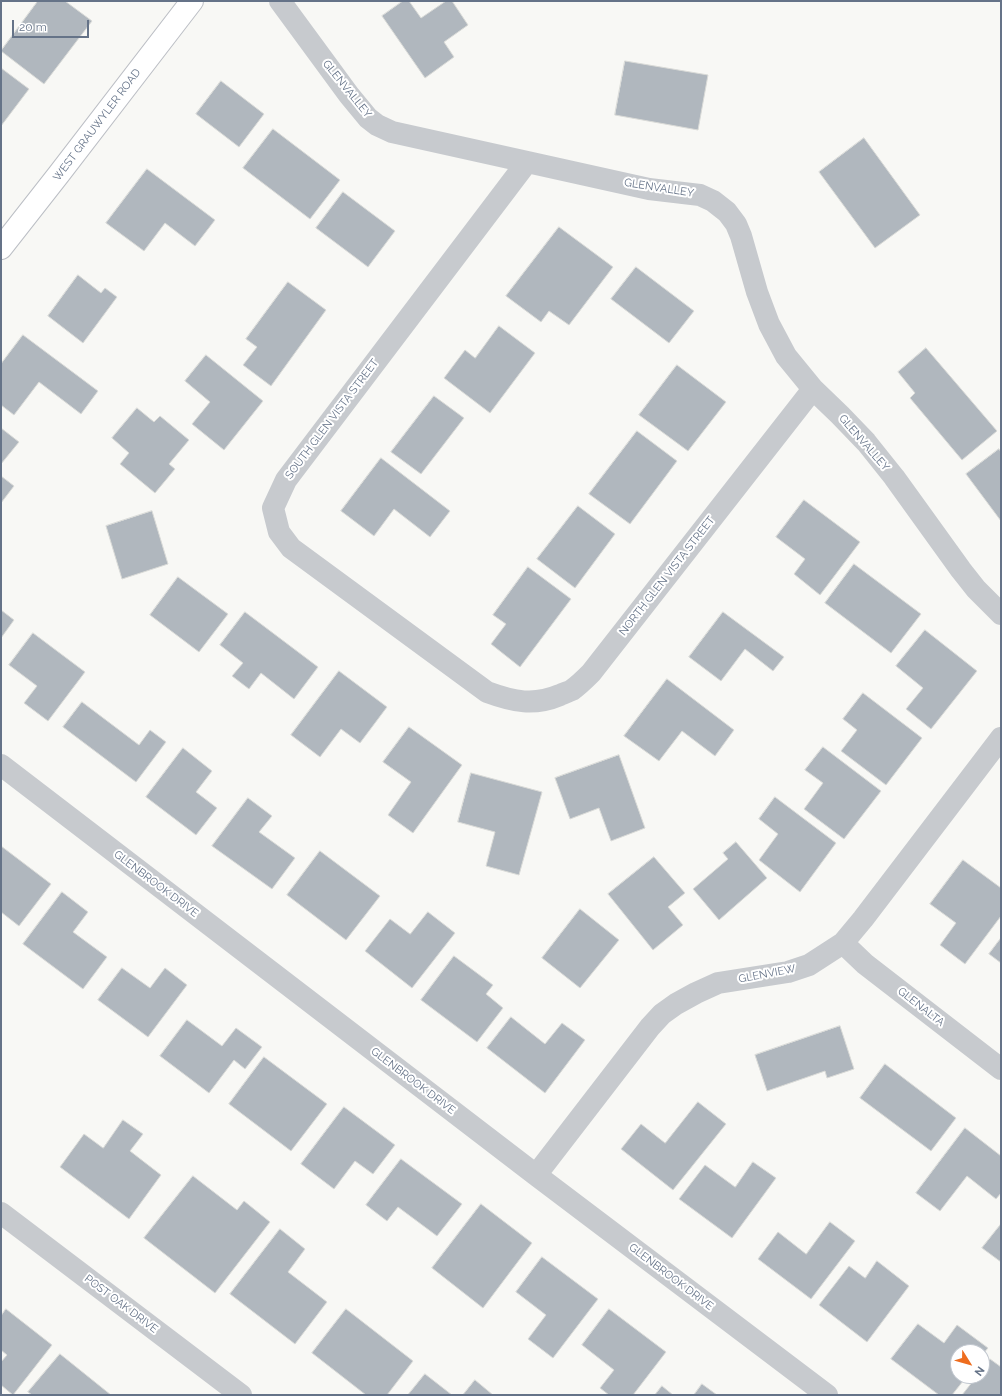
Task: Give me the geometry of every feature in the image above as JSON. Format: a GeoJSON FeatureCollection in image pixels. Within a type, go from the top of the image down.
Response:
{"type":"FeatureCollection","features":[{"type":"Feature","properties":{"kind":"main road","name":"WEST GRAUWYLER ROAD"},"geometry":{"type":"LineString","coordinates":[[1,248],[192,1]]}},
{"type":"Feature","properties":{"kind":"street","name":"GLENVALLEY"},"geometry":{"type":"LineString","coordinates":[[280,1],[349,95],[368,118],[377,125],[392,132],[412,137],[649,189],[700,195],[713,201],[727,212],[736,224],[741,236],[757,292],[769,324],[786,356],[813,389],[866,442],[894,477],[960,570],[976,589],[1001,614]]}},
{"type":"Feature","properties":{"kind":"street","name":"SOUTH GLEN VISTA STREET"},"geometry":{"type":"LineString","coordinates":[[487,692],[291,548],[279,532],[273,508],[286,480],[527,162]]}},
{"type":"Feature","properties":{"kind":"street","name":"NORTH GLEN VISTA STREET"},"geometry":{"type":"LineString","coordinates":[[487,692],[501,697],[535,702],[549,700],[571,690],[591,674],[813,389]]}},
{"type":"Feature","properties":{"kind":"street","name":"GLENVIEW"},"geometry":{"type":"LineString","coordinates":[[536,1175],[650,1027],[662,1014],[676,1004],[718,983],[788,972],[809,965],[843,943],[1001,738]]}},
{"type":"Feature","properties":{"kind":"street","name":"GLENBROOK DRIVE"},"geometry":{"type":"LineString","coordinates":[[1,765],[536,1175],[827,1395]]}},
{"type":"Feature","properties":{"kind":"street","name":"GLENALTA"},"geometry":{"type":"LineString","coordinates":[[843,943],[865,964],[1001,1069]]}},
{"type":"Feature","properties":{"kind":"street","name":"POST OAK DRIVE"},"geometry":{"type":"LineString","coordinates":[[1,1213],[241,1395]]}},
{"type":"Feature","properties":{"kind":"building"},"geometry":{"type":"Polygon","coordinates":[[[38,1],[65,1],[92,21],[44,84],[1,51],[38,1]]]}},
{"type":"Feature","properties":{"kind":"building"},"geometry":{"type":"Polygon","coordinates":[[[403,1],[409,1],[421,18],[446,1],[452,1],[468,25],[444,42],[454,57],[425,78],[382,16],[403,1]]]}},
{"type":"Feature","properties":{"kind":"building"},"geometry":{"type":"Polygon","coordinates":[[[625,61],[708,75],[698,130],[615,115],[625,61]]]}},
{"type":"Feature","properties":{"kind":"building"},"geometry":{"type":"Polygon","coordinates":[[[1,68],[29,89],[1,126],[1,68]]]}},
{"type":"Feature","properties":{"kind":"building"},"geometry":{"type":"Polygon","coordinates":[[[221,81],[264,114],[239,147],[196,114],[221,81]]]}},
{"type":"Feature","properties":{"kind":"building"},"geometry":{"type":"Polygon","coordinates":[[[273,129],[340,180],[310,219],[243,168],[273,129]]]}},
{"type":"Feature","properties":{"kind":"building"},"geometry":{"type":"Polygon","coordinates":[[[864,138],[920,215],[875,248],[819,172],[864,138]]]}},
{"type":"Feature","properties":{"kind":"building"},"geometry":{"type":"Polygon","coordinates":[[[147,169],[215,220],[195,246],[165,223],[144,251],[106,223],[147,169]]]}},
{"type":"Feature","properties":{"kind":"building"},"geometry":{"type":"Polygon","coordinates":[[[343,192],[395,231],[368,267],[316,228],[343,192]]]}},
{"type":"Feature","properties":{"kind":"building"},"geometry":{"type":"Polygon","coordinates":[[[559,227],[613,267],[569,325],[549,311],[541,322],[506,296],[559,227]]]}},
{"type":"Feature","properties":{"kind":"building"},"geometry":{"type":"Polygon","coordinates":[[[636,267],[694,311],[669,343],[611,299],[636,267]]]}},
{"type":"Feature","properties":{"kind":"building"},"geometry":{"type":"Polygon","coordinates":[[[78,275],[101,293],[105,288],[117,297],[83,343],[48,316],[78,275]]]}},
{"type":"Feature","properties":{"kind":"building"},"geometry":{"type":"Polygon","coordinates":[[[288,282],[326,310],[271,386],[243,365],[257,347],[246,339],[288,282]]]}},
{"type":"Feature","properties":{"kind":"building"},"geometry":{"type":"Polygon","coordinates":[[[499,326],[535,353],[490,413],[444,378],[465,350],[475,358],[499,326]]]}},
{"type":"Feature","properties":{"kind":"building"},"geometry":{"type":"Polygon","coordinates":[[[23,335],[98,391],[81,414],[39,382],[14,415],[1,405],[1,364],[23,335]]]}},
{"type":"Feature","properties":{"kind":"building"},"geometry":{"type":"Polygon","coordinates":[[[926,348],[997,431],[962,460],[910,398],[915,393],[898,372],[926,348]]]}},
{"type":"Feature","properties":{"kind":"building"},"geometry":{"type":"Polygon","coordinates":[[[206,355],[263,401],[224,450],[192,424],[210,402],[185,381],[206,355]]]}},
{"type":"Feature","properties":{"kind":"building"},"geometry":{"type":"Polygon","coordinates":[[[677,365],[726,402],[688,451],[639,415],[677,365]]]}},
{"type":"Feature","properties":{"kind":"building"},"geometry":{"type":"Polygon","coordinates":[[[434,396],[464,418],[421,474],[391,452],[434,396]]]}},
{"type":"Feature","properties":{"kind":"building"},"geometry":{"type":"Polygon","coordinates":[[[137,408],[154,422],[160,416],[189,440],[169,464],[175,469],[155,493],[120,464],[129,453],[112,438],[137,408]]]}},
{"type":"Feature","properties":{"kind":"building"},"geometry":{"type":"Polygon","coordinates":[[[1,428],[19,442],[1,464],[1,428]]]}},
{"type":"Feature","properties":{"kind":"building"},"geometry":{"type":"Polygon","coordinates":[[[637,431],[677,461],[630,524],[589,494],[637,431]]]}},
{"type":"Feature","properties":{"kind":"building"},"geometry":{"type":"Polygon","coordinates":[[[999,449],[1001,452],[1001,521],[966,474],[999,449]]]}},
{"type":"Feature","properties":{"kind":"building"},"geometry":{"type":"Polygon","coordinates":[[[381,458],[450,511],[430,537],[394,509],[374,536],[341,511],[381,458]]]}},
{"type":"Feature","properties":{"kind":"building"},"geometry":{"type":"Polygon","coordinates":[[[1,476],[14,486],[1,503],[1,476]]]}},
{"type":"Feature","properties":{"kind":"building"},"geometry":{"type":"Polygon","coordinates":[[[804,500],[860,542],[820,595],[794,574],[805,559],[776,537],[804,500]]]}},
{"type":"Feature","properties":{"kind":"building"},"geometry":{"type":"Polygon","coordinates":[[[578,506],[615,534],[575,588],[537,559],[578,506]]]}},
{"type":"Feature","properties":{"kind":"building"},"geometry":{"type":"Polygon","coordinates":[[[152,511],[168,564],[122,579],[106,526],[152,511]]]}},
{"type":"Feature","properties":{"kind":"building"},"geometry":{"type":"Polygon","coordinates":[[[854,564],[921,614],[891,653],[825,603],[854,564]]]}},
{"type":"Feature","properties":{"kind":"building"},"geometry":{"type":"Polygon","coordinates":[[[528,567],[571,599],[520,667],[491,644],[506,624],[493,615],[528,567]]]}},
{"type":"Feature","properties":{"kind":"building"},"geometry":{"type":"Polygon","coordinates":[[[178,577],[228,614],[199,652],[150,615],[178,577]]]}},
{"type":"Feature","properties":{"kind":"building"},"geometry":{"type":"Polygon","coordinates":[[[1,610],[14,620],[1,638],[1,610]]]}},
{"type":"Feature","properties":{"kind":"building"},"geometry":{"type":"Polygon","coordinates":[[[245,612],[318,667],[294,699],[261,673],[249,689],[232,676],[243,663],[220,645],[245,612]]]}},
{"type":"Feature","properties":{"kind":"building"},"geometry":{"type":"Polygon","coordinates":[[[723,612],[784,657],[773,671],[745,649],[721,681],[689,657],[723,612]]]}},
{"type":"Feature","properties":{"kind":"building"},"geometry":{"type":"Polygon","coordinates":[[[925,630],[977,671],[931,729],[906,709],[923,688],[896,666],[925,630]]]}},
{"type":"Feature","properties":{"kind":"building"},"geometry":{"type":"Polygon","coordinates":[[[33,633],[85,672],[48,721],[24,703],[37,686],[9,665],[33,633]]]}},
{"type":"Feature","properties":{"kind":"building"},"geometry":{"type":"Polygon","coordinates":[[[339,671],[387,707],[360,743],[341,729],[320,757],[291,735],[339,671]]]}},
{"type":"Feature","properties":{"kind":"building"},"geometry":{"type":"Polygon","coordinates":[[[667,679],[734,730],[715,756],[682,731],[659,761],[624,736],[667,679]]]}},
{"type":"Feature","properties":{"kind":"building"},"geometry":{"type":"Polygon","coordinates":[[[863,693],[922,738],[886,785],[841,751],[857,730],[843,719],[863,693]]]}},
{"type":"Feature","properties":{"kind":"building"},"geometry":{"type":"Polygon","coordinates":[[[82,702],[139,745],[150,730],[166,742],[136,782],[63,727],[82,702]]]}},
{"type":"Feature","properties":{"kind":"building"},"geometry":{"type":"Polygon","coordinates":[[[409,727],[462,765],[413,833],[388,815],[411,782],[383,762],[409,727]]]}},
{"type":"Feature","properties":{"kind":"building"},"geometry":{"type":"Polygon","coordinates":[[[823,747],[881,791],[844,839],[804,809],[823,783],[805,770],[823,747]]]}},
{"type":"Feature","properties":{"kind":"building"},"geometry":{"type":"Polygon","coordinates":[[[183,748],[212,771],[196,792],[217,808],[196,835],[146,797],[183,748]]]}},
{"type":"Feature","properties":{"kind":"building"},"geometry":{"type":"Polygon","coordinates":[[[619,755],[645,828],[611,841],[599,808],[570,819],[555,778],[619,755]]]}},
{"type":"Feature","properties":{"kind":"building"},"geometry":{"type":"Polygon","coordinates":[[[471,773],[542,792],[519,875],[486,866],[495,832],[458,822],[471,773]]]}},
{"type":"Feature","properties":{"kind":"building"},"geometry":{"type":"Polygon","coordinates":[[[775,797],[836,843],[800,892],[759,860],[778,834],[759,819],[775,797]]]}},
{"type":"Feature","properties":{"kind":"building"},"geometry":{"type":"Polygon","coordinates":[[[248,798],[272,816],[259,832],[295,858],[272,889],[212,846],[248,798]]]}},
{"type":"Feature","properties":{"kind":"building"},"geometry":{"type":"Polygon","coordinates":[[[736,842],[767,878],[719,920],[693,889],[728,859],[723,853],[736,842]]]}},
{"type":"Feature","properties":{"kind":"building"},"geometry":{"type":"Polygon","coordinates":[[[1,846],[51,884],[19,926],[1,912],[1,846]]]}},
{"type":"Feature","properties":{"kind":"building"},"geometry":{"type":"Polygon","coordinates":[[[320,851],[380,896],[346,940],[287,895],[320,851]]]}},
{"type":"Feature","properties":{"kind":"building"},"geometry":{"type":"Polygon","coordinates":[[[654,857],[685,893],[668,907],[683,925],[653,950],[608,894],[654,857]]]}},
{"type":"Feature","properties":{"kind":"building"},"geometry":{"type":"Polygon","coordinates":[[[963,860],[1001,888],[1001,916],[965,964],[940,945],[956,923],[930,904],[963,860]]]}},
{"type":"Feature","properties":{"kind":"building"},"geometry":{"type":"Polygon","coordinates":[[[62,892],[88,912],[73,932],[107,957],[83,989],[23,944],[62,892]]]}},
{"type":"Feature","properties":{"kind":"building"},"geometry":{"type":"Polygon","coordinates":[[[580,909],[619,940],[580,988],[542,958],[580,909]]]}},
{"type":"Feature","properties":{"kind":"building"},"geometry":{"type":"Polygon","coordinates":[[[428,912],[455,933],[412,988],[365,951],[390,919],[410,934],[428,912]]]}},
{"type":"Feature","properties":{"kind":"building"},"geometry":{"type":"Polygon","coordinates":[[[1001,938],[1001,963],[989,954],[1001,938]]]}},
{"type":"Feature","properties":{"kind":"building"},"geometry":{"type":"Polygon","coordinates":[[[454,956],[493,985],[486,994],[503,1008],[477,1042],[421,1000],[454,956]]]}},
{"type":"Feature","properties":{"kind":"building"},"geometry":{"type":"Polygon","coordinates":[[[122,968],[150,988],[165,968],[187,985],[148,1037],[98,1000],[122,968]]]}},
{"type":"Feature","properties":{"kind":"building"},"geometry":{"type":"Polygon","coordinates":[[[511,1017],[545,1044],[562,1023],[585,1040],[545,1093],[487,1048],[511,1017]]]}},
{"type":"Feature","properties":{"kind":"building"},"geometry":{"type":"Polygon","coordinates":[[[187,1020],[222,1046],[236,1028],[262,1047],[245,1069],[234,1060],[209,1093],[160,1056],[187,1020]]]}},
{"type":"Feature","properties":{"kind":"building"},"geometry":{"type":"Polygon","coordinates":[[[840,1026],[854,1069],[827,1078],[825,1071],[767,1091],[755,1055],[840,1026]]]}},
{"type":"Feature","properties":{"kind":"building"},"geometry":{"type":"Polygon","coordinates":[[[264,1057],[327,1104],[291,1151],[229,1104],[264,1057]]]}},
{"type":"Feature","properties":{"kind":"building"},"geometry":{"type":"Polygon","coordinates":[[[885,1064],[956,1118],[931,1151],[860,1098],[885,1064]]]}},
{"type":"Feature","properties":{"kind":"building"},"geometry":{"type":"Polygon","coordinates":[[[698,1102],[726,1124],[673,1190],[621,1149],[641,1124],[665,1143],[698,1102]]]}},
{"type":"Feature","properties":{"kind":"building"},"geometry":{"type":"Polygon","coordinates":[[[344,1107],[395,1145],[373,1174],[355,1161],[334,1189],[301,1164],[344,1107]]]}},
{"type":"Feature","properties":{"kind":"building"},"geometry":{"type":"Polygon","coordinates":[[[123,1120],[143,1134],[130,1151],[161,1175],[129,1219],[60,1167],[84,1134],[103,1148],[123,1120]]]}},
{"type":"Feature","properties":{"kind":"building"},"geometry":{"type":"Polygon","coordinates":[[[965,1128],[1001,1156],[1001,1193],[996,1199],[967,1176],[940,1211],[916,1193],[965,1128]]]}},
{"type":"Feature","properties":{"kind":"building"},"geometry":{"type":"Polygon","coordinates":[[[401,1159],[462,1204],[437,1236],[398,1207],[387,1221],[366,1205],[401,1159]]]}},
{"type":"Feature","properties":{"kind":"building"},"geometry":{"type":"Polygon","coordinates":[[[753,1162],[776,1178],[732,1238],[679,1199],[705,1165],[735,1187],[753,1162]]]}},
{"type":"Feature","properties":{"kind":"building"},"geometry":{"type":"Polygon","coordinates":[[[193,1176],[237,1210],[244,1201],[270,1222],[215,1293],[144,1238],[193,1176]]]}},
{"type":"Feature","properties":{"kind":"building"},"geometry":{"type":"Polygon","coordinates":[[[481,1204],[532,1243],[483,1308],[432,1268],[481,1204]]]}},
{"type":"Feature","properties":{"kind":"building"},"geometry":{"type":"Polygon","coordinates":[[[830,1222],[855,1241],[811,1299],[758,1259],[778,1232],[806,1254],[830,1222]]]}},
{"type":"Feature","properties":{"kind":"building"},"geometry":{"type":"Polygon","coordinates":[[[1001,1224],[1001,1262],[982,1248],[1001,1224]]]}},
{"type":"Feature","properties":{"kind":"building"},"geometry":{"type":"Polygon","coordinates":[[[280,1229],[305,1249],[288,1272],[327,1302],[295,1344],[230,1294],[280,1229]]]}},
{"type":"Feature","properties":{"kind":"building"},"geometry":{"type":"Polygon","coordinates":[[[542,1257],[598,1299],[553,1358],[528,1339],[546,1315],[516,1292],[542,1257]]]}},
{"type":"Feature","properties":{"kind":"building"},"geometry":{"type":"Polygon","coordinates":[[[877,1261],[909,1286],[867,1342],[819,1305],[849,1266],[865,1278],[877,1261]]]}},
{"type":"Feature","properties":{"kind":"building"},"geometry":{"type":"Polygon","coordinates":[[[6,1309],[52,1345],[13,1395],[1,1385],[1,1362],[7,1355],[1,1350],[1,1316],[6,1309]]]}},
{"type":"Feature","properties":{"kind":"building"},"geometry":{"type":"Polygon","coordinates":[[[346,1309],[413,1361],[387,1395],[366,1395],[312,1353],[346,1309]]]}},
{"type":"Feature","properties":{"kind":"building"},"geometry":{"type":"Polygon","coordinates":[[[609,1309],[666,1352],[633,1395],[609,1395],[600,1388],[614,1370],[582,1345],[609,1309]]]}},
{"type":"Feature","properties":{"kind":"building"},"geometry":{"type":"Polygon","coordinates":[[[918,1324],[944,1343],[957,1325],[983,1344],[950,1344],[950,1384],[961,1384],[952,1395],[939,1395],[891,1359],[918,1324]]]}},
{"type":"Feature","properties":{"kind":"building"},"geometry":{"type":"Polygon","coordinates":[[[60,1354],[111,1395],[32,1395],[28,1392],[60,1354]]]}},
{"type":"Feature","properties":{"kind":"building"},"geometry":{"type":"Polygon","coordinates":[[[990,1359],[1001,1367],[1001,1395],[962,1395],[971,1384],[990,1384],[990,1359]]]}},
{"type":"Feature","properties":{"kind":"building"},"geometry":{"type":"Polygon","coordinates":[[[425,1374],[452,1395],[408,1395],[425,1374]]]}},
{"type":"Feature","properties":{"kind":"building"},"geometry":{"type":"Polygon","coordinates":[[[475,1380],[493,1395],[463,1395],[475,1380]]]}},
{"type":"Feature","properties":{"kind":"building"},"geometry":{"type":"Polygon","coordinates":[[[702,1384],[717,1395],[694,1395],[702,1384]]]}},
{"type":"Feature","properties":{"kind":"building"},"geometry":{"type":"Polygon","coordinates":[[[662,1386],[673,1395],[655,1395],[662,1386]]]}}]}
